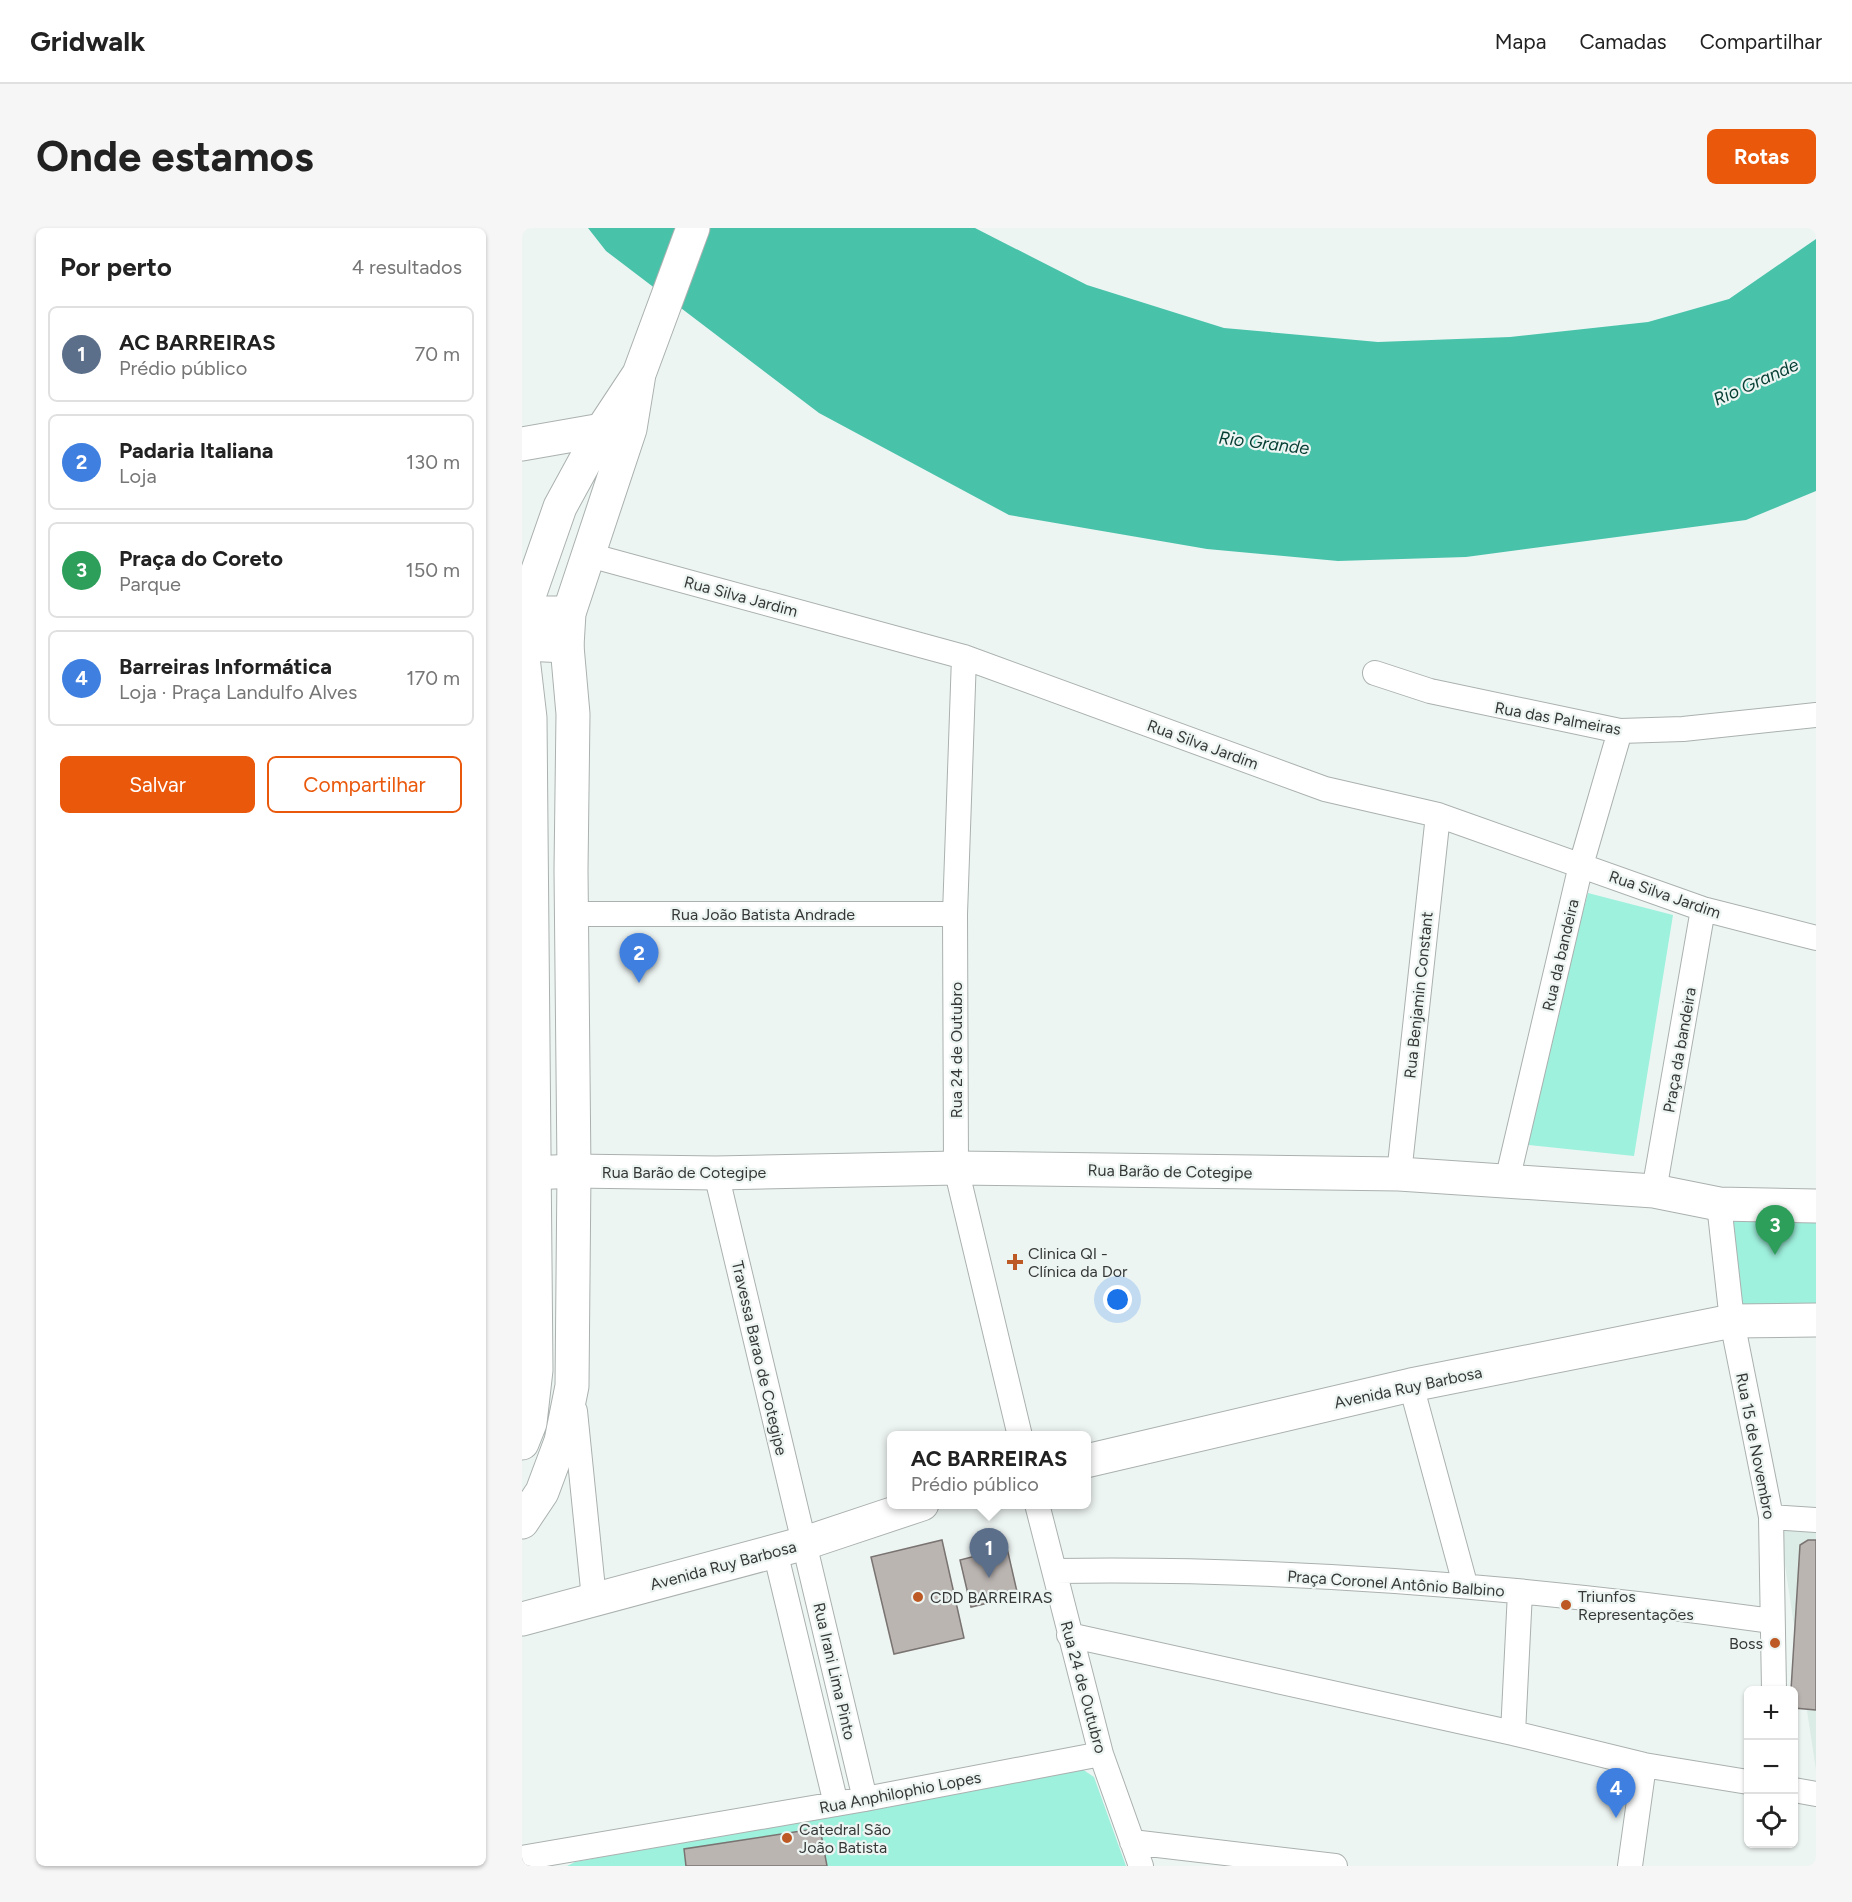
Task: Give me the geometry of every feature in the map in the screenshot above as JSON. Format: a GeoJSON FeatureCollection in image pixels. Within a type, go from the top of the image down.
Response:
{"type":"FeatureCollection","features":[{"type":"Feature","properties":{"kind":"main road"},"geometry":{"type":"LineString","coordinates":[[522,1522],[542,1492],[561,1441],[572,1386],[573,714],[567,646],[569,613],[630,429],[639,374],[693,228]]}},
{"type":"Feature","properties":{"kind":"main road"},"geometry":{"type":"LineString","coordinates":[[522,625],[560,507],[602,430],[639,374]]}},
{"type":"Feature","properties":{"kind":"main road"},"geometry":{"type":"LineString","coordinates":[[522,444],[602,430]]}},
{"type":"Feature","properties":{"kind":"main road"},"geometry":{"type":"LineString","coordinates":[[522,625],[569,613]]}},
{"type":"Feature","properties":{"kind":"main road"},"geometry":{"type":"LineString","coordinates":[[522,625],[567,646]]}},
{"type":"Feature","properties":{"kind":"main road"},"geometry":{"type":"LineString","coordinates":[[522,649],[530,718],[528,1173],[536,1370],[530,1423],[522,1443]]}},
{"type":"Feature","properties":{"kind":"main road","name":"Rua Barão de Cotegipe"},"geometry":{"type":"LineString","coordinates":[[528,1173],[574,1171],[716,1173],[956,1168],[1399,1174],[1654,1191],[1719,1204],[1816,1206]]}},
{"type":"Feature","properties":{"kind":"main road","name":"Avenida Ruy Barbosa"},"geometry":{"type":"LineString","coordinates":[[1091,1460],[1411,1385],[1732,1321],[1816,1320]]}},
{"type":"Feature","properties":{"kind":"main road","name":"Avenida Ruy Barbosa"},"geometry":{"type":"LineString","coordinates":[[522,1619],[790,1547],[907,1509]]}},
{"type":"Feature","properties":{"kind":"street","name":"Rua Silva Jardim"},"geometry":{"type":"LineString","coordinates":[[589,555],[964,657],[1324,789],[1438,815],[1703,909],[1816,938]]}},
{"type":"Feature","properties":{"kind":"street","name":"Rua 24 de Outubro"},"geometry":{"type":"LineString","coordinates":[[964,657],[955,914],[956,1168],[1019,1431]]}},
{"type":"Feature","properties":{"kind":"street","name":"Rua das Palmeiras"},"geometry":{"type":"LineString","coordinates":[[1375,673],[1430,691],[1472,701],[1620,731],[1683,729],[1816,715]]}},
{"type":"Feature","properties":{"kind":"street","name":"Rua da bandeira"},"geometry":{"type":"LineString","coordinates":[[1507,1181],[1581,865],[1620,731]]}},
{"type":"Feature","properties":{"kind":"street","name":"Rua Benjamin Constant"},"geometry":{"type":"LineString","coordinates":[[1399,1174],[1438,815]]}},
{"type":"Feature","properties":{"kind":"street","name":"Praça da bandeira"},"geometry":{"type":"LineString","coordinates":[[1654,1191],[1703,909]]}},
{"type":"Feature","properties":{"kind":"street","name":"Rua João Batista Andrade"},"geometry":{"type":"LineString","coordinates":[[571,914],[955,914]]}},
{"type":"Feature","properties":{"kind":"street","name":"Travessa Barao de Cotegipe"},"geometry":{"type":"LineString","coordinates":[[716,1173],[790,1547]]}},
{"type":"Feature","properties":{"kind":"street","name":"Rua 15 de Novembro"},"geometry":{"type":"LineString","coordinates":[[1719,1204],[1732,1321],[1771,1518],[1774,1686]]}},
{"type":"Feature","properties":{"kind":"street"},"geometry":{"type":"LineString","coordinates":[[1411,1385],[1466,1584]]}},
{"type":"Feature","properties":{"kind":"street"},"geometry":{"type":"LineString","coordinates":[[572,1386],[594,1599]]}},
{"type":"Feature","properties":{"kind":"street","name":"Rua 24 de Outubro"},"geometry":{"type":"LineString","coordinates":[[1038,1509],[1101,1754],[1141,1866]]}},
{"type":"Feature","properties":{"kind":"street"},"geometry":{"type":"LineString","coordinates":[[1771,1518],[1816,1520]]}},
{"type":"Feature","properties":{"kind":"street","name":"Rua Irani Lima Pinto"},"geometry":{"type":"LineString","coordinates":[[790,1547],[865,1799]]}},
{"type":"Feature","properties":{"kind":"street","name":"Rua Irani Lima Pinto"},"geometry":{"type":"LineString","coordinates":[[790,1547],[836,1804]]}},
{"type":"Feature","properties":{"kind":"street","name":"Praça Coronel Antônio Balbino"},"geometry":{"type":"LineString","coordinates":[[1055,1571],[1154,1569],[1466,1584],[1772,1621]]}},
{"type":"Feature","properties":{"kind":"street"},"geometry":{"type":"LineString","coordinates":[[1513,1733],[1520,1592]]}},
{"type":"Feature","properties":{"kind":"street"},"geometry":{"type":"LineString","coordinates":[[1069,1635],[1513,1733],[1644,1765],[1744,1781]]}},
{"type":"Feature","properties":{"kind":"street","name":"Rua Anphilophio Lopes"},"geometry":{"type":"LineString","coordinates":[[522,1858],[865,1799],[1101,1754]]}},
{"type":"Feature","properties":{"kind":"street"},"geometry":{"type":"LineString","coordinates":[[1630,1866],[1644,1765]]}},
{"type":"Feature","properties":{"kind":"street"},"geometry":{"type":"LineString","coordinates":[[1798,1791],[1816,1794]]}},
{"type":"Feature","properties":{"kind":"street"},"geometry":{"type":"LineString","coordinates":[[1132,1842],[1292,1864],[1325,1865]]}},
{"type":"Feature","properties":{"kind":"street"},"geometry":{"type":"LineString","coordinates":[[546,1866],[570,1848]]}},
{"type":"Feature","properties":{"kind":"shaded area"},"geometry":{"type":"Polygon","coordinates":[[[1588,893],[1673,915],[1634,1156],[1520,1144],[1588,893]]]}},
{"type":"Feature","properties":{"kind":"shaded area"},"geometry":{"type":"Polygon","coordinates":[[[1724,1200],[1816,1206],[1816,1304],[1741,1304],[1724,1200]]]}},
{"type":"Feature","properties":{"kind":"shaded area"},"geometry":{"type":"Polygon","coordinates":[[[1779,1526],[1816,1529],[1816,1770],[1779,1526]]]}},
{"type":"Feature","properties":{"kind":"shaded area"},"geometry":{"type":"Polygon","coordinates":[[[1082,1769],[1094,1777],[1126,1866],[567,1866],[575,1862],[1082,1769]]]}},
{"type":"Feature","properties":{"kind":"water","name":"Rio Grande"},"geometry":{"type":"Polygon","coordinates":[[[588,228],[975,228],[1087,285],[1224,328],[1378,342],[1510,337],[1648,322],[1729,299],[1816,239],[1816,491],[1746,520],[1466,557],[1338,561],[1207,549],[1009,515],[819,413],[606,251],[588,228]]]}},
{"type":"Feature","properties":{"kind":"building","name":"CDD BARREIRAS"},"geometry":{"type":"Polygon","coordinates":[[[942,1540],[964,1638],[894,1654],[871,1557],[942,1540]]]}},
{"type":"Feature","properties":{"kind":"building"},"geometry":{"type":"Polygon","coordinates":[[[1808,1540],[1816,1540],[1816,1710],[1798,1708],[1798,1686],[1791,1686],[1800,1545],[1808,1540]]]}},
{"type":"Feature","properties":{"kind":"building"},"geometry":{"type":"Polygon","coordinates":[[[1007,1548],[1018,1596],[971,1607],[960,1560],[1007,1548]]]}},
{"type":"Feature","properties":{"kind":"building","name":"Catedral São João Batista"},"geometry":{"type":"Polygon","coordinates":[[[820,1828],[827,1866],[686,1866],[684,1849],[820,1828]]]}},
{"type":"Feature","properties":{"kind":"place","name":"Padaria Italiana"},"geometry":{"type":"Point","coordinates":[639,983]}},
{"type":"Feature","properties":{"kind":"place","name":"Praça do Coreto"},"geometry":{"type":"Point","coordinates":[1775,1255]}},
{"type":"Feature","properties":{"kind":"place","name":"Clinica QI - Clínica da Dor"},"geometry":{"type":"Point","coordinates":[1015,1262]}},
{"type":"Feature","properties":{"kind":"place","name":"AC BARREIRAS"},"geometry":{"type":"Point","coordinates":[989,1578]}},
{"type":"Feature","properties":{"kind":"place","name":"CDD BARREIRAS"},"geometry":{"type":"Point","coordinates":[918,1597]}},
{"type":"Feature","properties":{"kind":"place","name":"Triunfos Representações"},"geometry":{"type":"Point","coordinates":[1566,1605]}},
{"type":"Feature","properties":{"kind":"place","name":"Boss"},"geometry":{"type":"Point","coordinates":[1775,1643]}},
{"type":"Feature","properties":{"kind":"place","name":"Barreiras Informática"},"geometry":{"type":"Point","coordinates":[1616,1818]}},
{"type":"Feature","properties":{"kind":"place","name":"Catedral São João Batista"},"geometry":{"type":"Point","coordinates":[787,1838]}}]}
